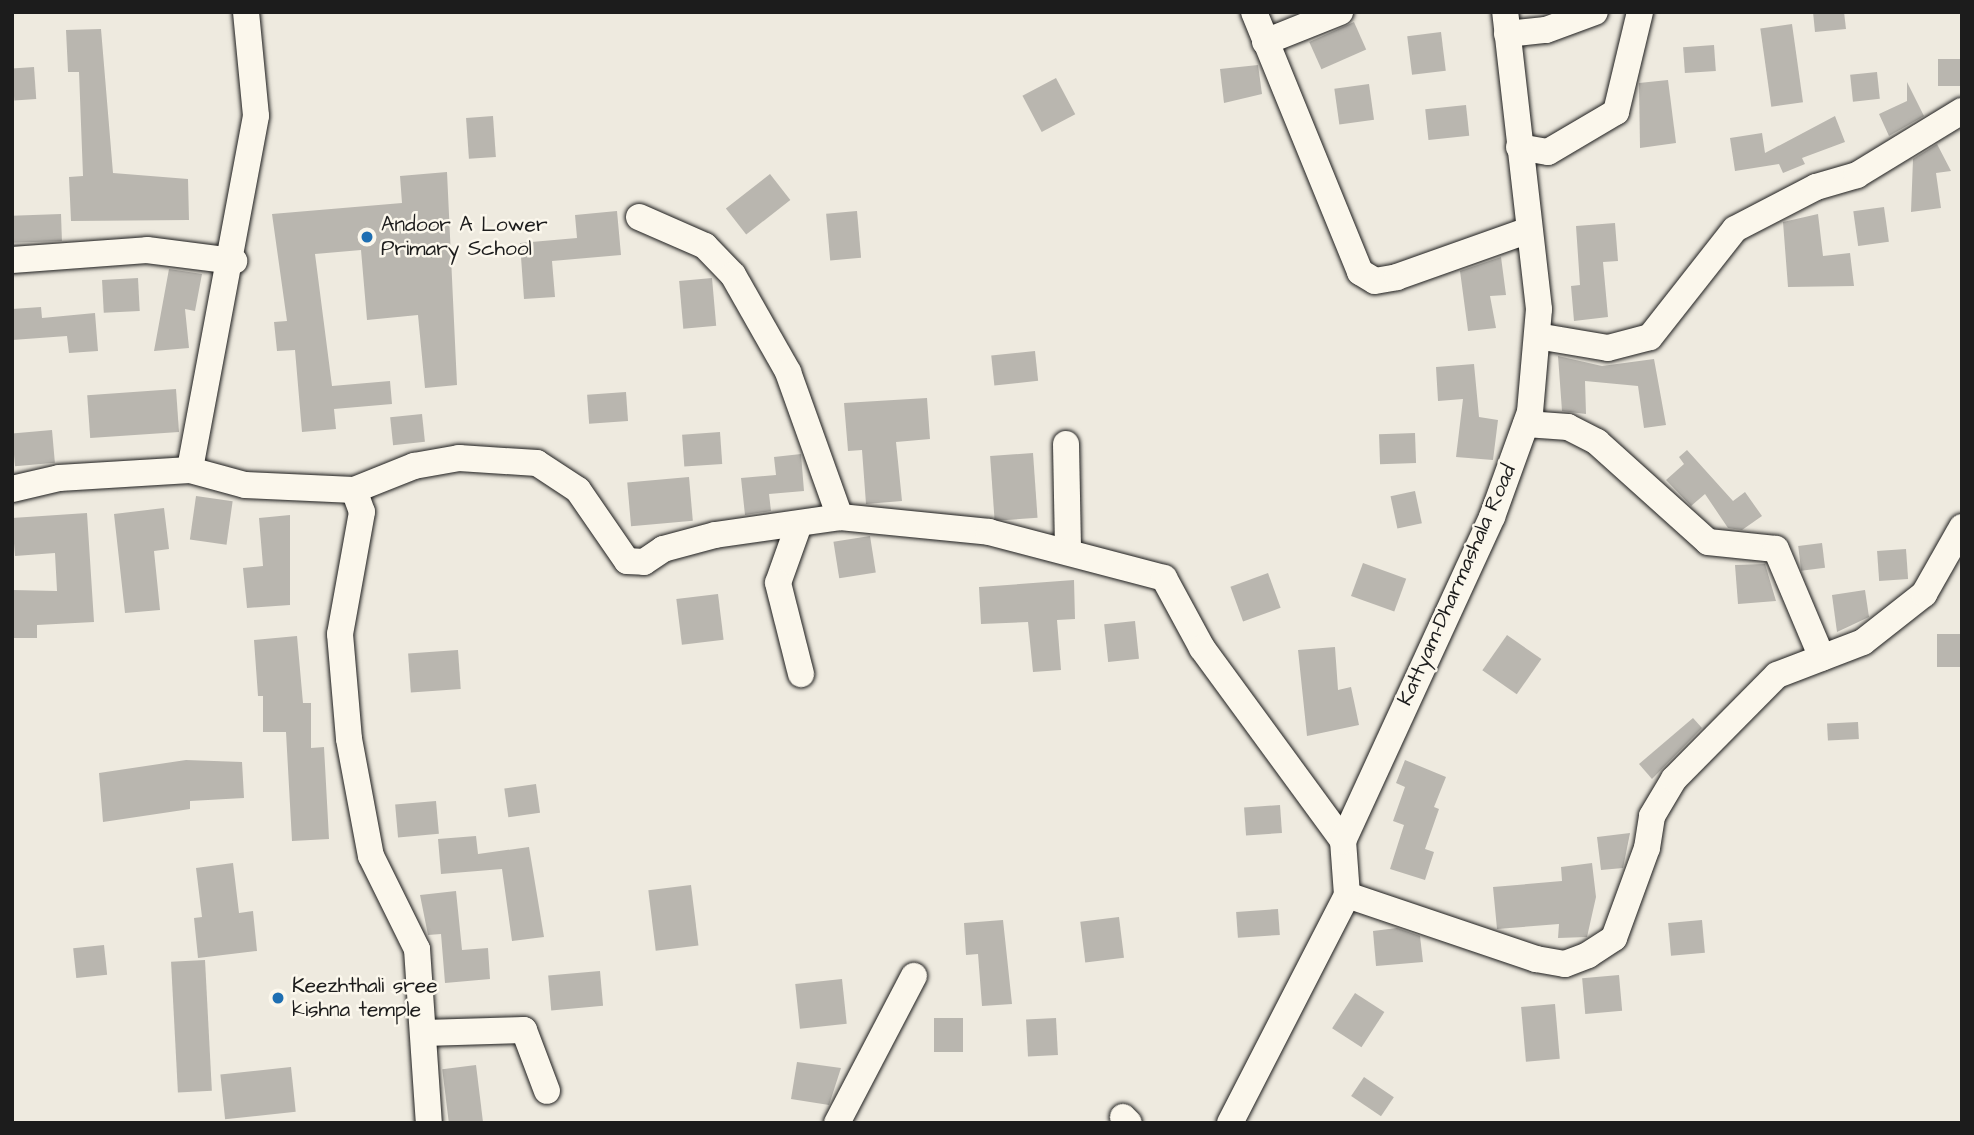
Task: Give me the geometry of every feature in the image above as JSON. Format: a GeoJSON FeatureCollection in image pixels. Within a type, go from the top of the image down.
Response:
{"type":"FeatureCollection","features":[{"type":"Feature","properties":{"kind":"street"},"geometry":{"type":"LineString","coordinates":[[190,470],[234,261],[256,116],[246,12]]}},
{"type":"Feature","properties":{"kind":"street"},"geometry":{"type":"LineString","coordinates":[[1254,12],[1360,272],[1375,281],[1397,277],[1529,230]]}},
{"type":"Feature","properties":{"kind":"street"},"geometry":{"type":"LineString","coordinates":[[1265,42],[1340,12]]}},
{"type":"Feature","properties":{"kind":"street"},"geometry":{"type":"LineString","coordinates":[[1506,23],[1546,30],[1595,12]]}},
{"type":"Feature","properties":{"kind":"street"},"geometry":{"type":"LineString","coordinates":[[1519,147],[1548,152],[1616,112],[1640,12]]}},
{"type":"Feature","properties":{"kind":"street","name":"Kattyam-Dharmashala Road"},"geometry":{"type":"LineString","coordinates":[[1347,895],[1343,841],[1492,517],[1526,424],[1537,335],[1529,230],[1506,23]]}},
{"type":"Feature","properties":{"kind":"street"},"geometry":{"type":"LineString","coordinates":[[1537,335],[1608,348],[1650,337],[1735,229],[1816,187],[1857,175],[1962,111]]}},
{"type":"Feature","properties":{"kind":"street"},"geometry":{"type":"LineString","coordinates":[[639,217],[705,246],[733,275],[788,372],[840,517]]}},
{"type":"Feature","properties":{"kind":"street"},"geometry":{"type":"LineString","coordinates":[[12,260],[147,250],[234,261]]}},
{"type":"Feature","properties":{"kind":"street"},"geometry":{"type":"LineString","coordinates":[[1526,424],[1568,427],[1597,442],[1708,542],[1776,549],[1822,658]]}},
{"type":"Feature","properties":{"kind":"street"},"geometry":{"type":"LineString","coordinates":[[1066,444],[1068,552]]}},
{"type":"Feature","properties":{"kind":"street"},"geometry":{"type":"LineString","coordinates":[[12,489],[59,478],[190,470],[245,485],[354,490],[414,466],[459,458],[537,463],[578,490],[627,561],[644,562],[663,549],[715,535],[798,527],[840,517],[989,532],[1068,552],[1164,578],[1202,648],[1343,841]]}},
{"type":"Feature","properties":{"kind":"street"},"geometry":{"type":"LineString","coordinates":[[354,490],[362,512],[362,540],[340,634],[355,792],[371,856],[417,949],[429,1123]]}},
{"type":"Feature","properties":{"kind":"street"},"geometry":{"type":"LineString","coordinates":[[798,527],[778,583],[801,674]]}},
{"type":"Feature","properties":{"kind":"street"},"geometry":{"type":"LineString","coordinates":[[1230,1123],[1347,895],[1536,959],[1565,964],[1588,956],[1615,938],[1652,816],[1674,779],[1777,675],[1863,642],[1924,594],[1962,527]]}},
{"type":"Feature","properties":{"kind":"street"},"geometry":{"type":"LineString","coordinates":[[837,1123],[914,976]]}},
{"type":"Feature","properties":{"kind":"street"},"geometry":{"type":"LineString","coordinates":[[424,1033],[524,1030],[547,1091]]}},
{"type":"Feature","properties":{"kind":"building"},"geometry":{"type":"Polygon","coordinates":[[[1813,12],[1844,12],[1846,29],[1815,32],[1813,12]]]}},
{"type":"Feature","properties":{"kind":"building"},"geometry":{"type":"Polygon","coordinates":[[[1354,22],[1366,49],[1321,69],[1309,42],[1354,22]]]}},
{"type":"Feature","properties":{"kind":"building"},"geometry":{"type":"Polygon","coordinates":[[[1792,24],[1803,102],[1771,107],[1760,28],[1792,24]]]}},
{"type":"Feature","properties":{"kind":"building"},"geometry":{"type":"Polygon","coordinates":[[[101,29],[113,173],[188,179],[189,220],[71,221],[69,177],[83,176],[79,72],[68,72],[66,30],[101,29]]]}},
{"type":"Feature","properties":{"kind":"building"},"geometry":{"type":"Polygon","coordinates":[[[1441,32],[1446,71],[1412,75],[1407,36],[1441,32]]]}},
{"type":"Feature","properties":{"kind":"building"},"geometry":{"type":"Polygon","coordinates":[[[1714,45],[1716,71],[1685,73],[1683,47],[1714,45]]]}},
{"type":"Feature","properties":{"kind":"building"},"geometry":{"type":"Polygon","coordinates":[[[1938,59],[1962,59],[1962,86],[1938,86],[1938,59]]]}},
{"type":"Feature","properties":{"kind":"building"},"geometry":{"type":"Polygon","coordinates":[[[1258,65],[1262,94],[1224,103],[1220,69],[1258,65]]]}},
{"type":"Feature","properties":{"kind":"building"},"geometry":{"type":"Polygon","coordinates":[[[34,67],[36,99],[14,100],[12,69],[34,67]]]}},
{"type":"Feature","properties":{"kind":"building"},"geometry":{"type":"Polygon","coordinates":[[[1877,72],[1880,99],[1853,102],[1850,75],[1877,72]]]}},
{"type":"Feature","properties":{"kind":"building"},"geometry":{"type":"Polygon","coordinates":[[[1056,78],[1075,114],[1042,132],[1022,96],[1056,78]]]}},
{"type":"Feature","properties":{"kind":"building"},"geometry":{"type":"Polygon","coordinates":[[[1668,80],[1676,143],[1640,148],[1639,83],[1668,80]]]}},
{"type":"Feature","properties":{"kind":"building"},"geometry":{"type":"Polygon","coordinates":[[[1907,82],[1924,116],[1889,136],[1879,114],[1907,101],[1907,82]]]}},
{"type":"Feature","properties":{"kind":"building"},"geometry":{"type":"Polygon","coordinates":[[[1369,84],[1374,120],[1339,125],[1334,89],[1369,84]]]}},
{"type":"Feature","properties":{"kind":"building"},"geometry":{"type":"Polygon","coordinates":[[[1466,105],[1469,136],[1428,140],[1425,109],[1466,105]]]}},
{"type":"Feature","properties":{"kind":"building"},"geometry":{"type":"Polygon","coordinates":[[[493,116],[496,157],[469,159],[466,118],[493,116]]]}},
{"type":"Feature","properties":{"kind":"building"},"geometry":{"type":"Polygon","coordinates":[[[1835,116],[1845,142],[1802,158],[1805,164],[1783,173],[1779,164],[1735,171],[1730,138],[1762,133],[1765,153],[1835,116]]]}},
{"type":"Feature","properties":{"kind":"building"},"geometry":{"type":"Polygon","coordinates":[[[1937,144],[1951,171],[1936,173],[1941,208],[1911,212],[1913,159],[1937,144]]]}},
{"type":"Feature","properties":{"kind":"building"},"geometry":{"type":"Polygon","coordinates":[[[447,172],[457,385],[425,388],[418,315],[367,320],[361,250],[315,254],[332,386],[390,381],[392,404],[334,409],[336,429],[302,432],[295,350],[277,351],[274,322],[287,321],[272,214],[402,203],[400,176],[447,172]]]}},
{"type":"Feature","properties":{"kind":"building"},"geometry":{"type":"Polygon","coordinates":[[[770,174],[790,200],[746,234],[726,208],[770,174]]]}},
{"type":"Feature","properties":{"kind":"building"},"geometry":{"type":"Polygon","coordinates":[[[1884,207],[1889,242],[1858,246],[1853,211],[1884,207]]]}},
{"type":"Feature","properties":{"kind":"building"},"geometry":{"type":"Polygon","coordinates":[[[617,211],[621,255],[552,261],[555,297],[524,299],[520,243],[577,238],[575,215],[617,211]]]}},
{"type":"Feature","properties":{"kind":"building"},"geometry":{"type":"Polygon","coordinates":[[[857,211],[861,258],[830,261],[826,214],[857,211]]]}},
{"type":"Feature","properties":{"kind":"building"},"geometry":{"type":"Polygon","coordinates":[[[61,214],[62,241],[13,243],[12,216],[61,214]]]}},
{"type":"Feature","properties":{"kind":"building"},"geometry":{"type":"Polygon","coordinates":[[[1818,214],[1823,256],[1850,253],[1854,286],[1788,287],[1783,222],[1818,214]]]}},
{"type":"Feature","properties":{"kind":"building"},"geometry":{"type":"Polygon","coordinates":[[[1615,223],[1618,261],[1603,262],[1608,317],[1574,321],[1571,286],[1580,285],[1576,226],[1615,223]]]}},
{"type":"Feature","properties":{"kind":"building"},"geometry":{"type":"Polygon","coordinates":[[[1501,257],[1506,295],[1490,296],[1496,328],[1468,331],[1460,271],[1501,257]]]}},
{"type":"Feature","properties":{"kind":"building"},"geometry":{"type":"Polygon","coordinates":[[[169,269],[202,274],[195,311],[185,309],[189,348],[154,351],[169,269]]]}},
{"type":"Feature","properties":{"kind":"building"},"geometry":{"type":"Polygon","coordinates":[[[138,278],[140,311],[104,313],[102,280],[138,278]]]}},
{"type":"Feature","properties":{"kind":"building"},"geometry":{"type":"Polygon","coordinates":[[[712,278],[716,326],[683,329],[679,281],[712,278]]]}},
{"type":"Feature","properties":{"kind":"building"},"geometry":{"type":"Polygon","coordinates":[[[41,307],[42,318],[95,313],[98,351],[69,353],[67,336],[12,340],[12,309],[41,307]]]}},
{"type":"Feature","properties":{"kind":"building"},"geometry":{"type":"Polygon","coordinates":[[[1035,351],[1038,381],[994,385],[991,356],[1035,351]]]}},
{"type":"Feature","properties":{"kind":"building"},"geometry":{"type":"Polygon","coordinates":[[[1558,356],[1602,366],[1654,359],[1666,425],[1644,428],[1638,386],[1585,381],[1586,414],[1562,411],[1558,356]]]}},
{"type":"Feature","properties":{"kind":"building"},"geometry":{"type":"Polygon","coordinates":[[[1474,364],[1479,417],[1498,420],[1493,460],[1456,457],[1463,399],[1438,401],[1436,367],[1474,364]]]}},
{"type":"Feature","properties":{"kind":"building"},"geometry":{"type":"Polygon","coordinates":[[[176,389],[179,432],[90,438],[87,395],[176,389]]]}},
{"type":"Feature","properties":{"kind":"building"},"geometry":{"type":"Polygon","coordinates":[[[626,392],[628,421],[589,424],[587,395],[626,392]]]}},
{"type":"Feature","properties":{"kind":"building"},"geometry":{"type":"Polygon","coordinates":[[[927,398],[930,439],[896,442],[902,501],[866,504],[862,450],[848,451],[844,403],[927,398]]]}},
{"type":"Feature","properties":{"kind":"building"},"geometry":{"type":"Polygon","coordinates":[[[422,414],[425,442],[393,445],[390,417],[422,414]]]}},
{"type":"Feature","properties":{"kind":"building"},"geometry":{"type":"Polygon","coordinates":[[[52,430],[55,463],[15,466],[12,433],[52,430]]]}},
{"type":"Feature","properties":{"kind":"building"},"geometry":{"type":"Polygon","coordinates":[[[720,432],[722,464],[684,467],[682,435],[720,432]]]}},
{"type":"Feature","properties":{"kind":"building"},"geometry":{"type":"Polygon","coordinates":[[[1415,433],[1416,463],[1380,464],[1379,434],[1415,433]]]}},
{"type":"Feature","properties":{"kind":"building"},"geometry":{"type":"Polygon","coordinates":[[[1687,450],[1733,501],[1745,492],[1762,516],[1742,530],[1728,528],[1705,494],[1691,506],[1666,480],[1684,464],[1679,457],[1687,450]]]}},
{"type":"Feature","properties":{"kind":"building"},"geometry":{"type":"Polygon","coordinates":[[[1033,453],[1038,518],[995,521],[990,456],[1033,453]]]}},
{"type":"Feature","properties":{"kind":"building"},"geometry":{"type":"Polygon","coordinates":[[[801,454],[804,491],[769,494],[771,511],[745,515],[741,478],[776,475],[774,457],[801,454]]]}},
{"type":"Feature","properties":{"kind":"building"},"geometry":{"type":"Polygon","coordinates":[[[689,477],[693,521],[631,526],[627,482],[689,477]]]}},
{"type":"Feature","properties":{"kind":"building"},"geometry":{"type":"Polygon","coordinates":[[[1415,491],[1422,523],[1397,528],[1391,496],[1415,491]]]}},
{"type":"Feature","properties":{"kind":"building"},"geometry":{"type":"Polygon","coordinates":[[[196,496],[233,501],[227,545],[190,540],[196,496]]]}},
{"type":"Feature","properties":{"kind":"building"},"geometry":{"type":"Polygon","coordinates":[[[164,508],[169,549],[154,551],[160,610],[125,613],[114,514],[164,508]]]}},
{"type":"Feature","properties":{"kind":"building"},"geometry":{"type":"Polygon","coordinates":[[[87,513],[94,622],[37,625],[37,638],[12,638],[12,590],[57,591],[55,553],[15,556],[12,518],[87,513]]]}},
{"type":"Feature","properties":{"kind":"building"},"geometry":{"type":"Polygon","coordinates":[[[290,515],[290,605],[247,608],[243,568],[263,566],[259,518],[290,515]]]}},
{"type":"Feature","properties":{"kind":"building"},"geometry":{"type":"Polygon","coordinates":[[[870,536],[876,573],[839,578],[833,542],[870,536]]]}},
{"type":"Feature","properties":{"kind":"building"},"geometry":{"type":"Polygon","coordinates":[[[1822,543],[1825,568],[1801,571],[1798,546],[1822,543]]]}},
{"type":"Feature","properties":{"kind":"building"},"geometry":{"type":"Polygon","coordinates":[[[1906,549],[1908,579],[1879,581],[1877,551],[1906,549]]]}},
{"type":"Feature","properties":{"kind":"building"},"geometry":{"type":"Polygon","coordinates":[[[1363,563],[1406,579],[1394,612],[1351,596],[1363,563]]]}},
{"type":"Feature","properties":{"kind":"building"},"geometry":{"type":"Polygon","coordinates":[[[1765,564],[1776,601],[1738,604],[1735,565],[1765,564]]]}},
{"type":"Feature","properties":{"kind":"building"},"geometry":{"type":"Polygon","coordinates":[[[1268,573],[1281,608],[1243,621],[1230,587],[1268,573]]]}},
{"type":"Feature","properties":{"kind":"building"},"geometry":{"type":"Polygon","coordinates":[[[1074,580],[1075,619],[1057,620],[1061,670],[1033,672],[1028,622],[981,624],[979,587],[1074,580]]]}},
{"type":"Feature","properties":{"kind":"building"},"geometry":{"type":"Polygon","coordinates":[[[1865,590],[1869,617],[1837,632],[1832,595],[1865,590]]]}},
{"type":"Feature","properties":{"kind":"building"},"geometry":{"type":"Polygon","coordinates":[[[718,594],[724,640],[682,645],[676,599],[718,594]]]}},
{"type":"Feature","properties":{"kind":"building"},"geometry":{"type":"Polygon","coordinates":[[[1135,621],[1139,659],[1108,662],[1104,624],[1135,621]]]}},
{"type":"Feature","properties":{"kind":"building"},"geometry":{"type":"Polygon","coordinates":[[[1937,634],[1962,634],[1962,667],[1937,667],[1937,634]]]}},
{"type":"Feature","properties":{"kind":"building"},"geometry":{"type":"Polygon","coordinates":[[[1507,635],[1541,659],[1517,694],[1482,670],[1507,635]]]}},
{"type":"Feature","properties":{"kind":"building"},"geometry":{"type":"Polygon","coordinates":[[[297,636],[303,703],[311,703],[311,748],[324,747],[329,839],[292,841],[286,732],[263,732],[263,696],[258,696],[254,640],[297,636]]]}},
{"type":"Feature","properties":{"kind":"building"},"geometry":{"type":"Polygon","coordinates":[[[1335,647],[1338,690],[1351,687],[1359,725],[1307,736],[1298,650],[1335,647]]]}},
{"type":"Feature","properties":{"kind":"building"},"geometry":{"type":"Polygon","coordinates":[[[458,650],[461,689],[411,692],[408,653],[458,650]]]}},
{"type":"Feature","properties":{"kind":"building"},"geometry":{"type":"Polygon","coordinates":[[[1693,718],[1702,728],[1652,779],[1639,764],[1693,718]]]}},
{"type":"Feature","properties":{"kind":"building"},"geometry":{"type":"Polygon","coordinates":[[[1858,722],[1859,739],[1828,741],[1827,724],[1858,722]]]}},
{"type":"Feature","properties":{"kind":"building"},"geometry":{"type":"Polygon","coordinates":[[[186,760],[242,762],[244,798],[190,801],[190,809],[103,822],[99,773],[186,760]]]}},
{"type":"Feature","properties":{"kind":"building"},"geometry":{"type":"Polygon","coordinates":[[[1405,760],[1446,777],[1434,807],[1439,809],[1425,849],[1434,852],[1425,880],[1390,869],[1404,825],[1393,821],[1405,787],[1396,783],[1405,760]]]}},
{"type":"Feature","properties":{"kind":"building"},"geometry":{"type":"Polygon","coordinates":[[[536,784],[540,813],[508,817],[504,788],[536,784]]]}},
{"type":"Feature","properties":{"kind":"building"},"geometry":{"type":"Polygon","coordinates":[[[436,801],[439,834],[398,837],[395,805],[436,801]]]}},
{"type":"Feature","properties":{"kind":"building"},"geometry":{"type":"Polygon","coordinates":[[[1280,805],[1282,833],[1246,835],[1244,808],[1280,805]]]}},
{"type":"Feature","properties":{"kind":"building"},"geometry":{"type":"Polygon","coordinates":[[[1630,833],[1623,868],[1601,870],[1597,837],[1630,833]]]}},
{"type":"Feature","properties":{"kind":"building"},"geometry":{"type":"Polygon","coordinates":[[[476,836],[478,854],[529,847],[544,937],[512,941],[502,869],[441,874],[438,839],[476,836]]]}},
{"type":"Feature","properties":{"kind":"building"},"geometry":{"type":"Polygon","coordinates":[[[233,863],[239,913],[253,911],[257,951],[198,958],[194,918],[202,917],[196,868],[233,863]]]}},
{"type":"Feature","properties":{"kind":"building"},"geometry":{"type":"Polygon","coordinates":[[[1592,863],[1596,897],[1587,937],[1558,938],[1559,924],[1497,929],[1493,887],[1562,881],[1561,867],[1592,863]]]}},
{"type":"Feature","properties":{"kind":"building"},"geometry":{"type":"Polygon","coordinates":[[[691,885],[698,946],[656,951],[648,890],[691,885]]]}},
{"type":"Feature","properties":{"kind":"building"},"geometry":{"type":"Polygon","coordinates":[[[456,891],[462,950],[488,948],[490,979],[445,983],[441,934],[428,935],[420,895],[456,891]]]}},
{"type":"Feature","properties":{"kind":"building"},"geometry":{"type":"Polygon","coordinates":[[[1278,909],[1280,935],[1238,938],[1236,912],[1278,909]]]}},
{"type":"Feature","properties":{"kind":"building"},"geometry":{"type":"Polygon","coordinates":[[[1119,917],[1124,958],[1085,962],[1080,922],[1119,917]]]}},
{"type":"Feature","properties":{"kind":"building"},"geometry":{"type":"Polygon","coordinates":[[[1003,920],[1012,1004],[982,1006],[978,954],[966,955],[964,923],[1003,920]]]}},
{"type":"Feature","properties":{"kind":"building"},"geometry":{"type":"Polygon","coordinates":[[[1702,920],[1705,953],[1671,956],[1668,923],[1702,920]]]}},
{"type":"Feature","properties":{"kind":"building"},"geometry":{"type":"Polygon","coordinates":[[[1397,928],[1420,936],[1423,962],[1376,966],[1373,931],[1397,928]]]}},
{"type":"Feature","properties":{"kind":"building"},"geometry":{"type":"Polygon","coordinates":[[[104,945],[107,975],[76,978],[73,948],[104,945]]]}},
{"type":"Feature","properties":{"kind":"building"},"geometry":{"type":"Polygon","coordinates":[[[205,960],[212,1091],[178,1093],[171,962],[205,960]]]}},
{"type":"Feature","properties":{"kind":"building"},"geometry":{"type":"Polygon","coordinates":[[[600,971],[603,1006],[551,1010],[548,976],[600,971]]]}},
{"type":"Feature","properties":{"kind":"building"},"geometry":{"type":"Polygon","coordinates":[[[1619,975],[1622,1011],[1585,1014],[1582,978],[1619,975]]]}},
{"type":"Feature","properties":{"kind":"building"},"geometry":{"type":"Polygon","coordinates":[[[842,979],[847,1024],[800,1029],[795,984],[842,979]]]}},
{"type":"Feature","properties":{"kind":"building"},"geometry":{"type":"Polygon","coordinates":[[[1355,993],[1384,1012],[1361,1047],[1332,1028],[1355,993]]]}},
{"type":"Feature","properties":{"kind":"building"},"geometry":{"type":"Polygon","coordinates":[[[1555,1004],[1560,1059],[1526,1062],[1521,1007],[1555,1004]]]}},
{"type":"Feature","properties":{"kind":"building"},"geometry":{"type":"Polygon","coordinates":[[[934,1018],[963,1018],[963,1052],[934,1052],[934,1018]]]}},
{"type":"Feature","properties":{"kind":"building"},"geometry":{"type":"Polygon","coordinates":[[[1056,1018],[1058,1055],[1028,1057],[1026,1020],[1056,1018]]]}},
{"type":"Feature","properties":{"kind":"building"},"geometry":{"type":"Polygon","coordinates":[[[797,1062],[841,1068],[829,1105],[791,1099],[797,1062]]]}},
{"type":"Feature","properties":{"kind":"building"},"geometry":{"type":"Polygon","coordinates":[[[476,1065],[483,1123],[449,1123],[442,1069],[476,1065]]]}},
{"type":"Feature","properties":{"kind":"building"},"geometry":{"type":"Polygon","coordinates":[[[291,1067],[296,1112],[225,1119],[220,1074],[291,1067]]]}},
{"type":"Feature","properties":{"kind":"building"},"geometry":{"type":"Polygon","coordinates":[[[1364,1077],[1394,1097],[1381,1116],[1351,1096],[1364,1077]]]}},
{"type":"Feature","properties":{"kind":"place","name":"Andoor A Lower Primary School"},"geometry":{"type":"Point","coordinates":[367,237]}},
{"type":"Feature","properties":{"kind":"place","name":"Keezhthali sree kishna temple"},"geometry":{"type":"Point","coordinates":[278,998]}}]}
